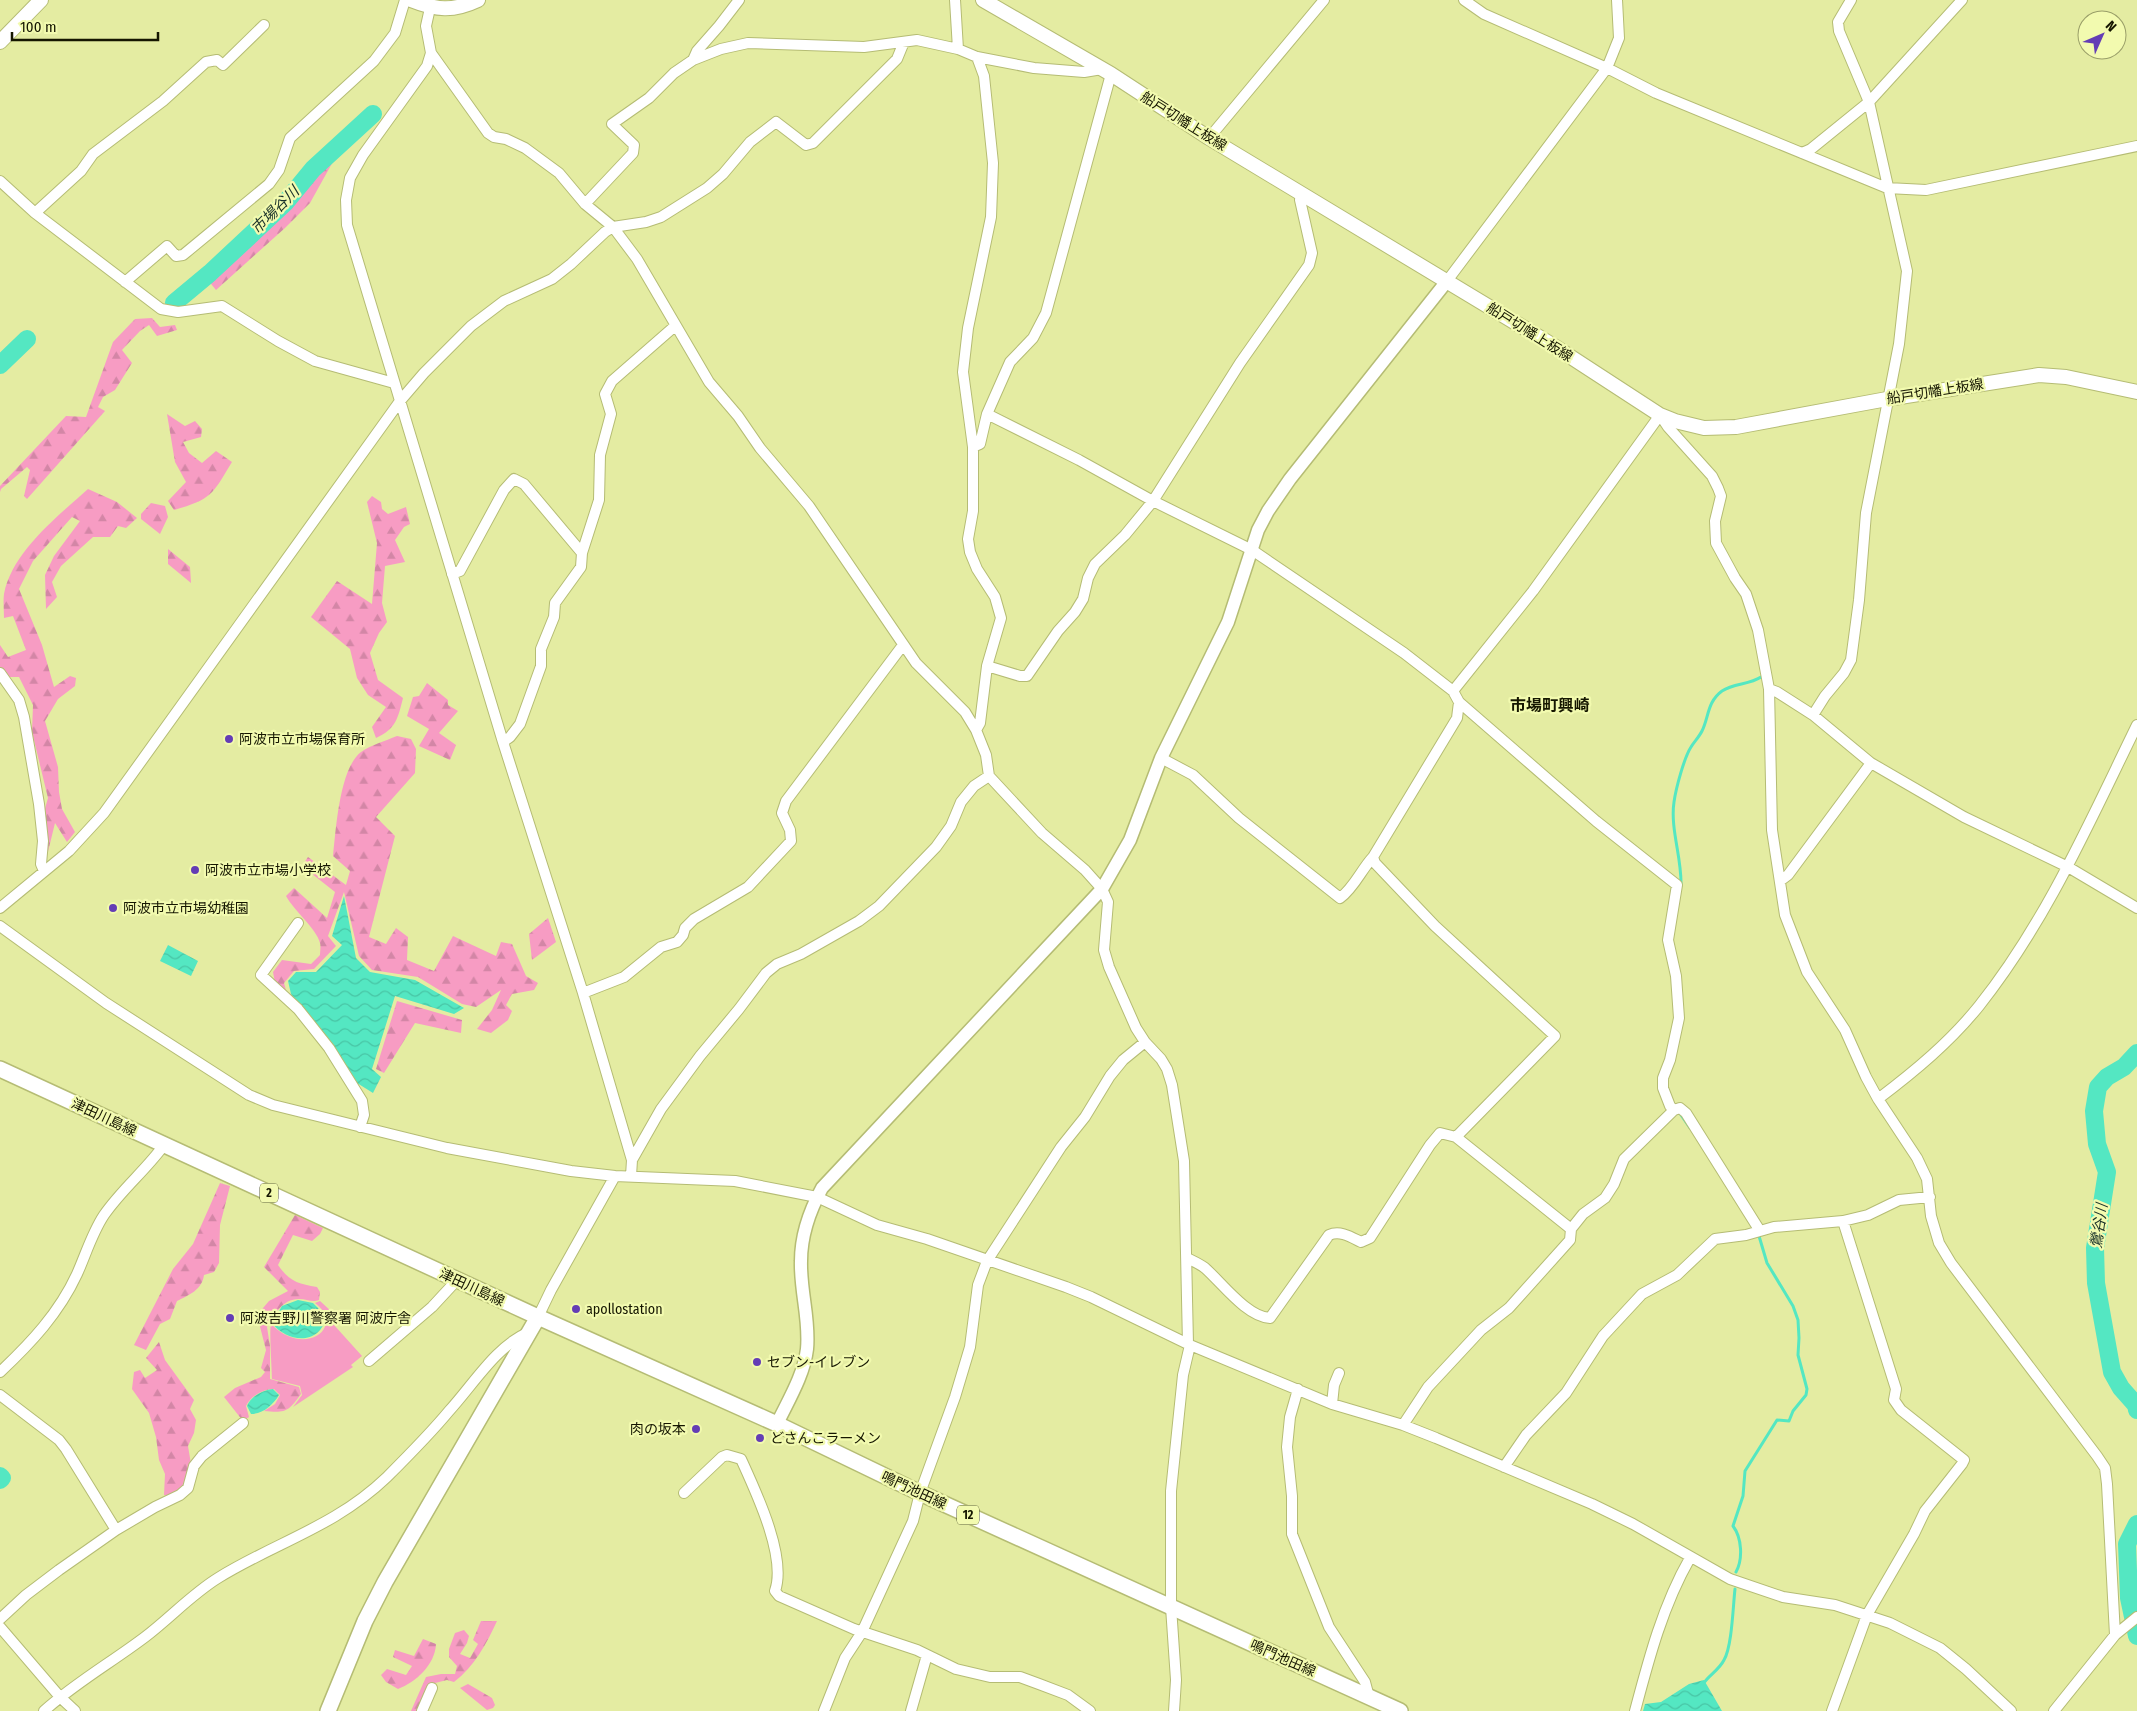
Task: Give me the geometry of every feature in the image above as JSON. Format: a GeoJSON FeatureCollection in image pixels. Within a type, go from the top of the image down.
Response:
{"type":"FeatureCollection","features":[{"type":"Feature","properties":{"kind":"main road"},"geometry":{"type":"LineString","coordinates":[[0,42],[41,0]]}},
{"type":"Feature","properties":{"kind":"main road"},"geometry":{"type":"LineString","coordinates":[[411,0],[430,8],[450,9],[478,0]]}},
{"type":"Feature","properties":{"kind":"main road","name":"船戸切幡上板線"},"geometry":{"type":"LineString","coordinates":[[983,0],[1106,71],[1209,138],[1447,281],[1660,415],[1674,421],[1704,428],[1736,427],[1887,398],[2039,376],[2066,377],[2137,392]]}},
{"type":"Feature","properties":{"kind":"main road","name":"津田川島線"},"geometry":{"type":"LineString","coordinates":[[0,1069],[538,1317]]}},
{"type":"Feature","properties":{"kind":"main road"},"geometry":{"type":"LineString","coordinates":[[328,1711],[365,1621],[385,1582],[538,1317]]}},
{"type":"Feature","properties":{"kind":"main road","name":"鳴門池田線"},"geometry":{"type":"LineString","coordinates":[[538,1317],[777,1424],[920,1493],[1400,1711]]}},
{"type":"Feature","properties":{"kind":"street"},"geometry":{"type":"LineString","coordinates":[[125,282],[167,246],[176,256],[184,255],[269,184],[279,170],[290,138],[374,61],[395,33],[405,0]]}},
{"type":"Feature","properties":{"kind":"street"},"geometry":{"type":"LineString","coordinates":[[692,60],[697,51],[738,0]]}},
{"type":"Feature","properties":{"kind":"street"},"geometry":{"type":"LineString","coordinates":[[955,0],[958,49]]}},
{"type":"Feature","properties":{"kind":"street"},"geometry":{"type":"LineString","coordinates":[[1209,138],[1324,0]]}},
{"type":"Feature","properties":{"kind":"street"},"geometry":{"type":"LineString","coordinates":[[1464,0],[1484,14],[1506,25],[1607,68],[1656,93],[1887,188],[1926,190],[2137,146]]}},
{"type":"Feature","properties":{"kind":"street"},"geometry":{"type":"LineString","coordinates":[[777,1424],[800,1375],[807,1351],[808,1319],[800,1262],[802,1238],[817,1197],[830,1179],[1087,908],[1102,889],[1130,840],[1161,758],[1228,622],[1258,530],[1268,511],[1290,479],[1447,281],[1607,68],[1619,38],[1617,0]]}},
{"type":"Feature","properties":{"kind":"street"},"geometry":{"type":"LineString","coordinates":[[1813,715],[1825,696],[1844,673],[1850,660],[1859,600],[1866,513],[1899,344],[1899,328],[1907,271],[1869,102],[1839,31],[1838,22],[1851,0]]}},
{"type":"Feature","properties":{"kind":"street"},"geometry":{"type":"LineString","coordinates":[[1802,154],[1869,102],[1962,0]]}},
{"type":"Feature","properties":{"kind":"street"},"geometry":{"type":"LineString","coordinates":[[430,8],[426,26],[431,53],[488,133],[525,148],[558,173],[585,204],[613,227],[637,259],[709,382],[733,410],[760,448],[809,506],[916,663],[965,712],[976,730],[986,756],[989,776],[1042,833],[1085,870],[1102,889],[1108,902],[1104,950],[1109,967],[1145,1042],[1161,1059],[1167,1069],[1172,1085],[1184,1161],[1189,1344],[1183,1374],[1171,1491],[1171,1607],[1176,1680],[1174,1711]]}},
{"type":"Feature","properties":{"kind":"street"},"geometry":{"type":"LineString","coordinates":[[36,213],[81,171],[93,154],[163,102],[206,62],[217,60],[222,64],[264,25]]}},
{"type":"Feature","properties":{"kind":"street"},"geometry":{"type":"LineString","coordinates":[[585,204],[632,153],[634,145],[612,124],[649,98],[674,73],[692,60],[721,49],[748,44],[864,47],[917,40],[958,49],[978,57],[1034,68],[1084,72],[1106,71],[1046,313],[1033,338],[1010,362],[987,414],[980,444],[973,446]]}},
{"type":"Feature","properties":{"kind":"street"},"geometry":{"type":"LineString","coordinates":[[0,908],[69,851],[104,813],[400,401],[424,373],[471,326],[504,301],[552,279],[613,227],[646,222],[661,217],[707,188],[723,174],[750,142],[776,122],[806,144],[813,143],[897,59],[904,42]]}},
{"type":"Feature","properties":{"kind":"street"},"geometry":{"type":"LineString","coordinates":[[431,53],[427,66],[363,155],[350,178],[346,200],[347,225],[503,742],[632,1160],[631,1176]]}},
{"type":"Feature","properties":{"kind":"street"},"geometry":{"type":"LineString","coordinates":[[976,730],[980,723],[987,666],[1001,618],[994,596],[977,569],[970,552],[968,539],[973,511],[973,446],[963,372],[968,328],[991,217],[993,163],[984,76],[978,57]]}},
{"type":"Feature","properties":{"kind":"street"},"geometry":{"type":"LineString","coordinates":[[0,181],[36,213],[161,309],[178,312],[222,306],[278,341],[315,361],[394,383]]}},
{"type":"Feature","properties":{"kind":"street"},"geometry":{"type":"LineString","coordinates":[[987,666],[1020,676],[1027,676],[1083,599],[1088,578],[1095,564],[1125,535],[1153,501],[1240,363],[1308,264],[1312,253],[1300,200],[1301,192]]}},
{"type":"Feature","properties":{"kind":"street"},"geometry":{"type":"LineString","coordinates":[[503,742],[510,738],[520,724],[541,666],[541,649],[554,617],[555,603],[581,567],[582,553],[600,500],[600,454],[611,414],[605,394],[612,381],[675,326]]}},
{"type":"Feature","properties":{"kind":"street"},"geometry":{"type":"LineString","coordinates":[[987,414],[1079,460],[1153,501],[1252,550],[1404,653],[1452,692],[1459,702],[1596,821],[1677,886],[1668,940],[1676,976],[1679,1018],[1662,1088],[1670,1106],[1686,1113],[1760,1231]]}},
{"type":"Feature","properties":{"kind":"street"},"geometry":{"type":"LineString","coordinates":[[1452,692],[1534,590],[1660,415],[1668,427],[1712,476],[1718,488],[1721,496],[1715,521],[1716,543],[1749,601],[1758,630],[1769,689],[1772,830],[1785,915],[1807,972],[1845,1030],[1878,1099],[1917,1158],[1927,1179],[1931,1216],[1939,1243],[1950,1264],[2052,1395],[2104,1468],[2107,1484],[2115,1635]]}},
{"type":"Feature","properties":{"kind":"street"},"geometry":{"type":"LineString","coordinates":[[452,574],[460,571],[504,490],[514,478],[524,484],[582,553]]}},
{"type":"Feature","properties":{"kind":"street"},"geometry":{"type":"LineString","coordinates":[[582,993],[633,972],[661,947],[677,942],[683,935],[685,928],[694,919],[748,887],[758,877],[791,841],[790,830],[782,813],[786,801],[903,645]]}},
{"type":"Feature","properties":{"kind":"street"},"geometry":{"type":"LineString","coordinates":[[0,673],[19,700],[24,716],[39,804],[43,841],[41,864],[44,872]]}},
{"type":"Feature","properties":{"kind":"street"},"geometry":{"type":"LineString","coordinates":[[1769,689],[1813,715],[1871,763],[1964,817],[2068,867],[2137,908]]}},
{"type":"Feature","properties":{"kind":"street"},"geometry":{"type":"LineString","coordinates":[[1161,758],[1193,775],[1239,818],[1340,898],[1346,894],[1373,857],[1457,718],[1459,702]]}},
{"type":"Feature","properties":{"kind":"street"},"geometry":{"type":"LineString","coordinates":[[1878,1099],[1920,1067],[1979,1006],[2008,968],[2068,867],[2137,724]]}},
{"type":"Feature","properties":{"kind":"street"},"geometry":{"type":"LineString","coordinates":[[1780,881],[1788,875],[1871,763]]}},
{"type":"Feature","properties":{"kind":"street"},"geometry":{"type":"LineString","coordinates":[[632,1160],[660,1109],[700,1056],[740,1009],[766,972],[777,964],[801,954],[859,921],[880,906],[936,847],[951,826],[962,802],[974,786],[989,776]]}},
{"type":"Feature","properties":{"kind":"street"},"geometry":{"type":"LineString","coordinates":[[1373,857],[1375,864],[1435,926],[1555,1036],[1456,1137]]}},
{"type":"Feature","properties":{"kind":"street"},"geometry":{"type":"LineString","coordinates":[[298,923],[261,975],[298,1009],[329,1048],[362,1101],[364,1115],[360,1127]]}},
{"type":"Feature","properties":{"kind":"street"},"geometry":{"type":"LineString","coordinates":[[0,926],[106,1003],[249,1095],[273,1104],[447,1148],[571,1171],[615,1176],[735,1181],[817,1197],[877,1224],[926,1239],[1091,1297],[1189,1344],[1332,1404],[1403,1426],[1504,1467],[1592,1504],[1633,1524],[1730,1579],[1783,1597],[1835,1605],[1913,1633],[1940,1648],[1966,1669],[2011,1711]]}},
{"type":"Feature","properties":{"kind":"street"},"geometry":{"type":"LineString","coordinates":[[824,1711],[845,1658],[862,1632],[913,1521],[920,1493],[955,1397],[970,1347],[978,1285],[986,1261],[1061,1147],[1085,1117],[1110,1076],[1123,1060],[1145,1042]]}},
{"type":"Feature","properties":{"kind":"street"},"geometry":{"type":"LineString","coordinates":[[1403,1426],[1428,1387],[1481,1330],[1508,1308],[1570,1240],[1571,1229],[1583,1214],[1605,1198],[1614,1184],[1624,1159],[1676,1109]]}},
{"type":"Feature","properties":{"kind":"street"},"geometry":{"type":"LineString","coordinates":[[1187,1258],[1203,1266],[1261,1318],[1270,1318],[1329,1235],[1334,1232],[1341,1233],[1361,1242],[1370,1238],[1430,1145],[1440,1133],[1456,1137],[1571,1229]]}},
{"type":"Feature","properties":{"kind":"street"},"geometry":{"type":"LineString","coordinates":[[0,1372],[32,1342],[50,1319],[77,1275],[104,1215],[152,1162],[164,1145]]}},
{"type":"Feature","properties":{"kind":"street"},"geometry":{"type":"LineString","coordinates":[[538,1317],[551,1290],[615,1176]]}},
{"type":"Feature","properties":{"kind":"street"},"geometry":{"type":"LineString","coordinates":[[1504,1467],[1526,1435],[1566,1393],[1603,1336],[1642,1294],[1676,1275],[1715,1239],[1806,1223],[1843,1221],[1868,1215],[1900,1200],[1930,1197]]}},
{"type":"Feature","properties":{"kind":"street"},"geometry":{"type":"LineString","coordinates":[[1832,1711],[1867,1615],[1914,1534],[1925,1511],[1964,1460],[1901,1410],[1894,1400],[1896,1389],[1843,1221]]}},
{"type":"Feature","properties":{"kind":"street"},"geometry":{"type":"LineString","coordinates":[[369,1361],[432,1307],[457,1280]]}},
{"type":"Feature","properties":{"kind":"street"},"geometry":{"type":"LineString","coordinates":[[44,1711],[60,1697],[146,1637],[218,1578],[327,1522],[355,1504],[386,1478],[449,1412],[498,1355],[520,1336],[530,1332]]}},
{"type":"Feature","properties":{"kind":"street"},"geometry":{"type":"LineString","coordinates":[[1332,1404],[1334,1385],[1339,1373]]}},
{"type":"Feature","properties":{"kind":"street"},"geometry":{"type":"LineString","coordinates":[[1298,1389],[1290,1417],[1287,1448],[1292,1496],[1292,1534],[1329,1627],[1365,1682],[1368,1697]]}},
{"type":"Feature","properties":{"kind":"street"},"geometry":{"type":"LineString","coordinates":[[0,1395],[53,1436],[66,1449],[116,1530]]}},
{"type":"Feature","properties":{"kind":"street"},"geometry":{"type":"LineString","coordinates":[[0,1619],[26,1595],[116,1530],[155,1507],[180,1496],[188,1488],[194,1466],[202,1456],[244,1423]]}},
{"type":"Feature","properties":{"kind":"street"},"geometry":{"type":"LineString","coordinates":[[684,1493],[722,1457],[727,1455],[741,1459],[768,1522],[779,1581],[775,1591],[779,1596],[862,1632],[927,1655],[956,1669],[990,1677],[1020,1677],[1039,1684],[1068,1695],[1090,1711]]}},
{"type":"Feature","properties":{"kind":"street"},"geometry":{"type":"LineString","coordinates":[[1635,1711],[1652,1647],[1680,1576],[1690,1558]]}},
{"type":"Feature","properties":{"kind":"street"},"geometry":{"type":"LineString","coordinates":[[2054,1711],[2115,1635],[2137,1617]]}},
{"type":"Feature","properties":{"kind":"street"},"geometry":{"type":"LineString","coordinates":[[0,1626],[60,1697],[75,1711]]}},
{"type":"Feature","properties":{"kind":"street"},"geometry":{"type":"LineString","coordinates":[[911,1711],[927,1655]]}},
{"type":"Feature","properties":{"kind":"street"},"geometry":{"type":"LineString","coordinates":[[422,1711],[432,1688]]}},
{"type":"Feature","properties":{"kind":"green space"},"geometry":{"type":"Polygon","coordinates":[[[332,155],[335,158],[310,203],[216,290],[207,279],[288,208],[314,172],[332,155]]]}},
{"type":"Feature","properties":{"kind":"green space"},"geometry":{"type":"Polygon","coordinates":[[[152,318],[160,327],[175,325],[177,330],[157,336],[149,325],[140,331],[122,350],[132,363],[115,390],[103,397],[98,407],[105,411],[27,499],[24,496],[30,470],[27,467],[1,489],[0,492],[0,486],[66,416],[86,417],[113,342],[135,319],[152,318]]]}},
{"type":"Feature","properties":{"kind":"green space"},"geometry":{"type":"Polygon","coordinates":[[[167,414],[185,426],[195,421],[202,429],[201,437],[183,442],[189,453],[202,463],[216,451],[232,462],[215,489],[204,499],[174,510],[168,501],[186,482],[175,462],[167,414]]]}},
{"type":"Feature","properties":{"kind":"green space"},"geometry":{"type":"Polygon","coordinates":[[[88,489],[117,502],[137,518],[126,528],[118,526],[110,537],[93,537],[61,566],[52,582],[57,597],[46,609],[45,575],[54,556],[80,521],[72,517],[33,561],[19,589],[42,645],[54,687],[70,676],[76,678],[75,686],[58,699],[45,721],[58,767],[62,809],[75,832],[67,842],[55,823],[46,860],[44,812],[48,798],[32,732],[33,705],[19,677],[10,677],[0,667],[0,645],[8,657],[26,650],[13,616],[4,618],[4,594],[16,564],[37,536],[88,489]]]}},
{"type":"Feature","properties":{"kind":"green space"},"geometry":{"type":"Polygon","coordinates":[[[372,496],[381,502],[382,509],[388,514],[406,507],[410,524],[404,527],[395,540],[405,562],[385,566],[382,603],[387,622],[379,633],[370,653],[378,680],[403,698],[392,727],[376,738],[372,727],[386,707],[368,695],[357,678],[350,649],[311,617],[337,581],[372,604],[377,543],[367,502],[372,496]]]}},
{"type":"Feature","properties":{"kind":"green space"},"geometry":{"type":"Polygon","coordinates":[[[151,503],[165,506],[168,517],[160,534],[141,519],[141,514],[151,503]]]}},
{"type":"Feature","properties":{"kind":"green space"},"geometry":{"type":"Polygon","coordinates":[[[168,549],[190,567],[191,583],[168,564],[168,549]]]}},
{"type":"Feature","properties":{"kind":"green space"},"geometry":{"type":"Polygon","coordinates":[[[427,683],[448,700],[448,705],[458,711],[439,733],[456,745],[450,760],[419,746],[429,729],[407,716],[413,697],[419,696],[427,683]]]}},
{"type":"Feature","properties":{"kind":"green space"},"geometry":{"type":"Polygon","coordinates":[[[397,736],[411,739],[416,749],[415,773],[376,817],[395,836],[369,937],[386,944],[396,928],[408,937],[407,960],[434,971],[453,936],[496,956],[501,942],[512,944],[526,976],[538,983],[534,990],[512,994],[506,1005],[512,1011],[508,1020],[491,1033],[477,1029],[492,1010],[501,990],[476,1007],[462,1004],[418,977],[372,970],[359,956],[344,892],[328,936],[336,946],[314,969],[294,971],[284,983],[287,994],[275,983],[273,972],[282,960],[311,964],[320,955],[318,937],[286,896],[294,888],[327,918],[335,892],[302,866],[308,857],[346,885],[350,871],[333,856],[337,817],[343,786],[354,760],[361,752],[397,736]]]}},
{"type":"Feature","properties":{"kind":"green space"},"geometry":{"type":"Polygon","coordinates":[[[548,918],[556,942],[532,960],[529,934],[548,918]]]}},
{"type":"Feature","properties":{"kind":"green space"},"geometry":{"type":"Polygon","coordinates":[[[397,1001],[462,1020],[461,1033],[415,1023],[384,1073],[376,1069],[397,1001]]]}},
{"type":"Feature","properties":{"kind":"green space"},"geometry":{"type":"Polygon","coordinates":[[[220,1183],[230,1186],[220,1225],[219,1263],[214,1272],[204,1275],[198,1288],[177,1301],[170,1319],[160,1324],[146,1350],[134,1345],[173,1269],[193,1244],[220,1183]]]}},
{"type":"Feature","properties":{"kind":"green space"},"geometry":{"type":"Polygon","coordinates":[[[295,1215],[323,1228],[320,1234],[312,1241],[293,1235],[278,1265],[294,1281],[317,1287],[320,1292],[319,1300],[299,1299],[284,1304],[267,1327],[270,1346],[270,1379],[299,1387],[301,1394],[293,1405],[286,1410],[271,1412],[264,1411],[275,1404],[280,1395],[274,1389],[262,1392],[248,1402],[246,1406],[249,1417],[243,1421],[224,1397],[235,1388],[261,1377],[265,1372],[261,1368],[266,1350],[257,1315],[269,1301],[288,1291],[264,1267],[295,1215]]]}},
{"type":"Feature","properties":{"kind":"green space"},"geometry":{"type":"Polygon","coordinates":[[[320,1301],[332,1312],[334,1325],[362,1356],[351,1365],[353,1367],[293,1407],[302,1395],[300,1386],[272,1379],[270,1327],[271,1324],[284,1334],[297,1339],[308,1339],[318,1335],[324,1329],[326,1321],[323,1312],[315,1303],[320,1301]]]}},
{"type":"Feature","properties":{"kind":"green space"},"geometry":{"type":"Polygon","coordinates":[[[159,1342],[165,1360],[194,1400],[190,1409],[196,1420],[194,1433],[188,1446],[191,1464],[184,1487],[169,1496],[164,1495],[165,1474],[159,1460],[156,1437],[149,1413],[132,1389],[134,1372],[140,1370],[145,1378],[157,1370],[146,1358],[159,1342]]]}},
{"type":"Feature","properties":{"kind":"green space"},"geometry":{"type":"Polygon","coordinates":[[[481,1621],[497,1621],[474,1662],[454,1682],[447,1680],[431,1684],[418,1711],[411,1711],[426,1677],[455,1674],[457,1666],[449,1657],[449,1649],[455,1633],[464,1630],[469,1636],[460,1654],[470,1658],[478,1644],[473,1640],[481,1621]]]}},
{"type":"Feature","properties":{"kind":"green space"},"geometry":{"type":"Polygon","coordinates":[[[423,1639],[436,1644],[432,1659],[423,1672],[411,1682],[398,1689],[386,1682],[381,1675],[387,1669],[406,1675],[412,1666],[393,1657],[395,1650],[414,1656],[423,1639]]]}},
{"type":"Feature","properties":{"kind":"green space"},"geometry":{"type":"Polygon","coordinates":[[[468,1684],[492,1698],[495,1705],[493,1708],[487,1710],[460,1688],[468,1684]]]}},
{"type":"Feature","properties":{"kind":"water"},"geometry":{"type":"Polygon","coordinates":[[[344,896],[356,958],[370,972],[415,980],[464,1008],[454,1014],[395,996],[372,1069],[381,1077],[373,1093],[357,1083],[331,1044],[291,994],[288,981],[296,972],[316,972],[342,945],[332,936],[344,896]]]}},
{"type":"Feature","properties":{"kind":"water"},"geometry":{"type":"Polygon","coordinates":[[[168,945],[198,961],[191,976],[160,961],[168,945]]]}},
{"type":"Feature","properties":{"kind":"water"},"geometry":{"type":"Polygon","coordinates":[[[298,1300],[313,1303],[326,1316],[323,1326],[318,1333],[311,1337],[303,1338],[286,1335],[272,1323],[282,1306],[298,1300]]]}},
{"type":"Feature","properties":{"kind":"water"},"geometry":{"type":"Polygon","coordinates":[[[273,1389],[279,1395],[274,1402],[264,1411],[251,1414],[247,1406],[251,1399],[261,1392],[273,1389]]]}},
{"type":"Feature","properties":{"kind":"water"},"geometry":{"type":"Polygon","coordinates":[[[1704,1680],[1722,1711],[1643,1711],[1645,1704],[1661,1702],[1689,1684],[1704,1680]]]}},
{"type":"Feature","properties":{"kind":"waterway","name":"市場谷川"},"geometry":{"type":"LineString","coordinates":[[174,303],[210,273],[285,203],[313,169],[373,114]]}},
{"type":"Feature","properties":{"kind":"waterway","name":"市場谷川"},"geometry":{"type":"LineString","coordinates":[[0,365],[27,339]]}},
{"type":"Feature","properties":{"kind":"waterway"},"geometry":{"type":"LineString","coordinates":[[1681,886],[1673,812],[1686,758],[1702,731],[1711,705],[1717,695],[1727,688],[1761,677]]}},
{"type":"Feature","properties":{"kind":"waterway","name":"鶯谷川"},"geometry":{"type":"LineString","coordinates":[[2137,1053],[2124,1067],[2107,1077],[2098,1087],[2094,1111],[2097,1144],[2107,1172],[2095,1248],[2096,1283],[2112,1372],[2121,1388],[2136,1405],[2137,1410]]}},
{"type":"Feature","properties":{"kind":"waterway"},"geometry":{"type":"LineString","coordinates":[[1679,1112],[1690,1128]]}},
{"type":"Feature","properties":{"kind":"waterway"},"geometry":{"type":"LineString","coordinates":[[1736,1572],[1740,1561],[1740,1542],[1733,1526],[1743,1496],[1745,1471],[1777,1420],[1789,1421],[1793,1411],[1806,1395],[1807,1389],[1798,1355],[1798,1320],[1793,1306],[1767,1263],[1759,1236]]}},
{"type":"Feature","properties":{"kind":"waterway","name":"市場谷川"},"geometry":{"type":"LineString","coordinates":[[0,1476],[2,1478],[0,1480]]}},
{"type":"Feature","properties":{"kind":"waterway","name":"鶯谷川"},"geometry":{"type":"LineString","coordinates":[[2137,1524],[2127,1544],[2129,1598],[2137,1636]]}},
{"type":"Feature","properties":{"kind":"waterway"},"geometry":{"type":"LineString","coordinates":[[1703,1684],[1719,1667],[1727,1654],[1735,1589]]}},
{"type":"Feature","properties":{"kind":"place","name":"阿波市立市場保育所"},"geometry":{"type":"Point","coordinates":[229,739]}},
{"type":"Feature","properties":{"kind":"place","name":"阿波市立市場小学校"},"geometry":{"type":"Point","coordinates":[195,870]}},
{"type":"Feature","properties":{"kind":"place","name":"阿波市立市場幼稚園"},"geometry":{"type":"Point","coordinates":[113,908]}},
{"type":"Feature","properties":{"kind":"place","name":"apollostation"},"geometry":{"type":"Point","coordinates":[576,1309]}},
{"type":"Feature","properties":{"kind":"place","name":"阿波吉野川警察署 阿波庁舎"},"geometry":{"type":"Point","coordinates":[230,1318]}},
{"type":"Feature","properties":{"kind":"place","name":"セブン-イレブン"},"geometry":{"type":"Point","coordinates":[757,1362]}},
{"type":"Feature","properties":{"kind":"place","name":"肉の坂本"},"geometry":{"type":"Point","coordinates":[696,1429]}},
{"type":"Feature","properties":{"kind":"place","name":"どさんこラーメン"},"geometry":{"type":"Point","coordinates":[760,1438]}},
{"type":"Feature","properties":{"kind":"district","name":"市場町興崎"},"geometry":{"type":"Point","coordinates":[1550,705]}}]}
